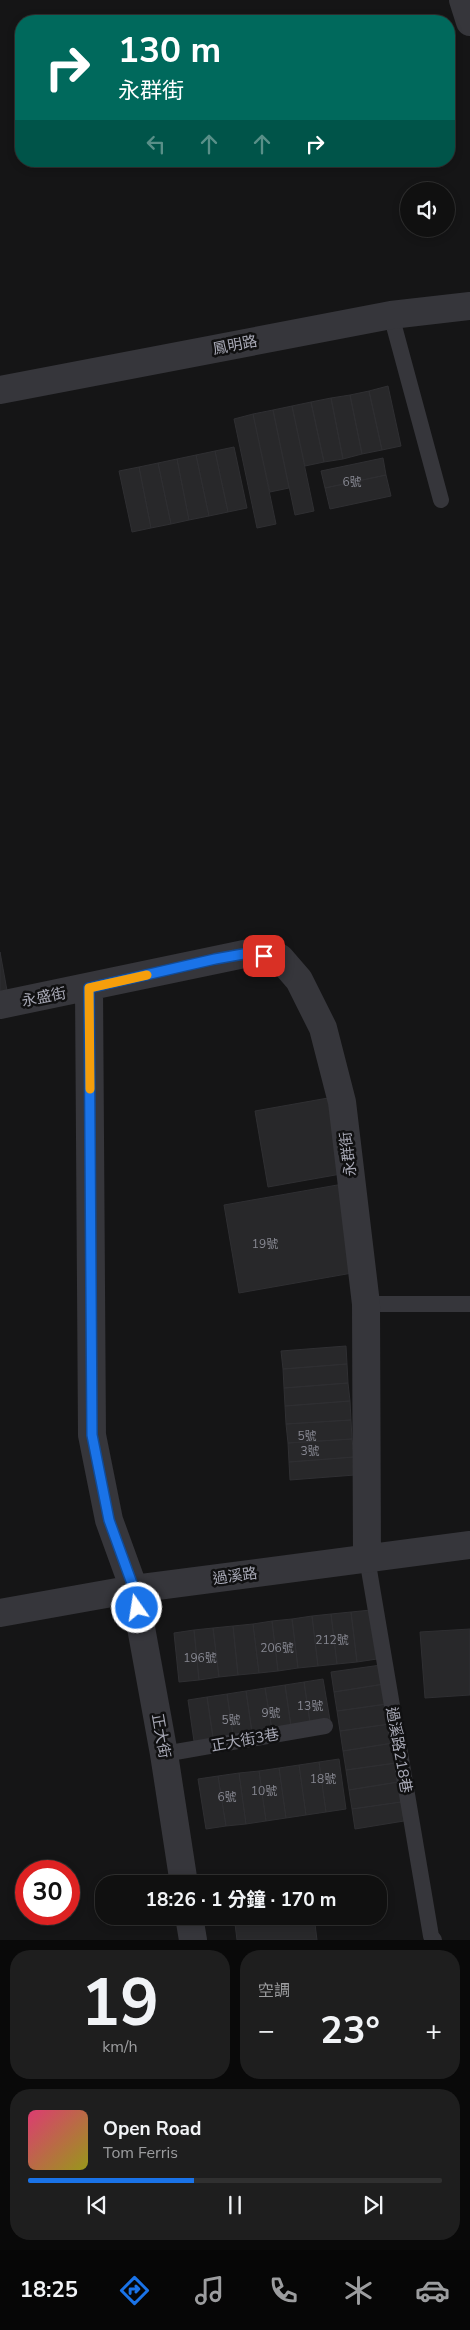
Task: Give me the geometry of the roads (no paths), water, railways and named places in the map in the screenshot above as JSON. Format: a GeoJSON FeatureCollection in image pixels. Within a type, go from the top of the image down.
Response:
{"type":"FeatureCollection","features":[{"type":"Feature","properties":{"kind":"street"},"geometry":{"type":"LineString","coordinates":[[462,0],[470,22]]}},
{"type":"Feature","properties":{"kind":"street","name":"鳳明路"},"geometry":{"type":"LineString","coordinates":[[0,390],[391,315],[470,306]]}},
{"type":"Feature","properties":{"kind":"street","name":"永群街"},"geometry":{"type":"LineString","coordinates":[[89,988],[249,953],[280,958],[299,980],[323,1028],[342,1102],[366,1304],[367,1558]]}},
{"type":"Feature","properties":{"kind":"street","name":"永盛街"},"geometry":{"type":"LineString","coordinates":[[0,1005],[89,988]]}},
{"type":"Feature","properties":{"kind":"street","name":"正大街"},"geometry":{"type":"LineString","coordinates":[[89,988],[92,1435],[109,1520],[134,1589],[164,1754],[183,1875]]}},
{"type":"Feature","properties":{"kind":"street","name":"過溪路"},"geometry":{"type":"LineString","coordinates":[[0,1613],[134,1589],[470,1546]]}},
{"type":"Feature","properties":{"kind":"street"},"geometry":{"type":"LineString","coordinates":[[190,1925],[193,1940]]}},
{"type":"Feature","properties":{"kind":"lane"},"geometry":{"type":"LineString","coordinates":[[391,315],[441,500]]}},
{"type":"Feature","properties":{"kind":"lane"},"geometry":{"type":"LineString","coordinates":[[366,1304],[470,1304]]}},
{"type":"Feature","properties":{"kind":"lane","name":"過溪路218巷"},"geometry":{"type":"LineString","coordinates":[[367,1558],[431,1936],[434,1940]]}},
{"type":"Feature","properties":{"kind":"lane","name":"正大街3巷"},"geometry":{"type":"LineString","coordinates":[[164,1754],[325,1726]]}}]}
